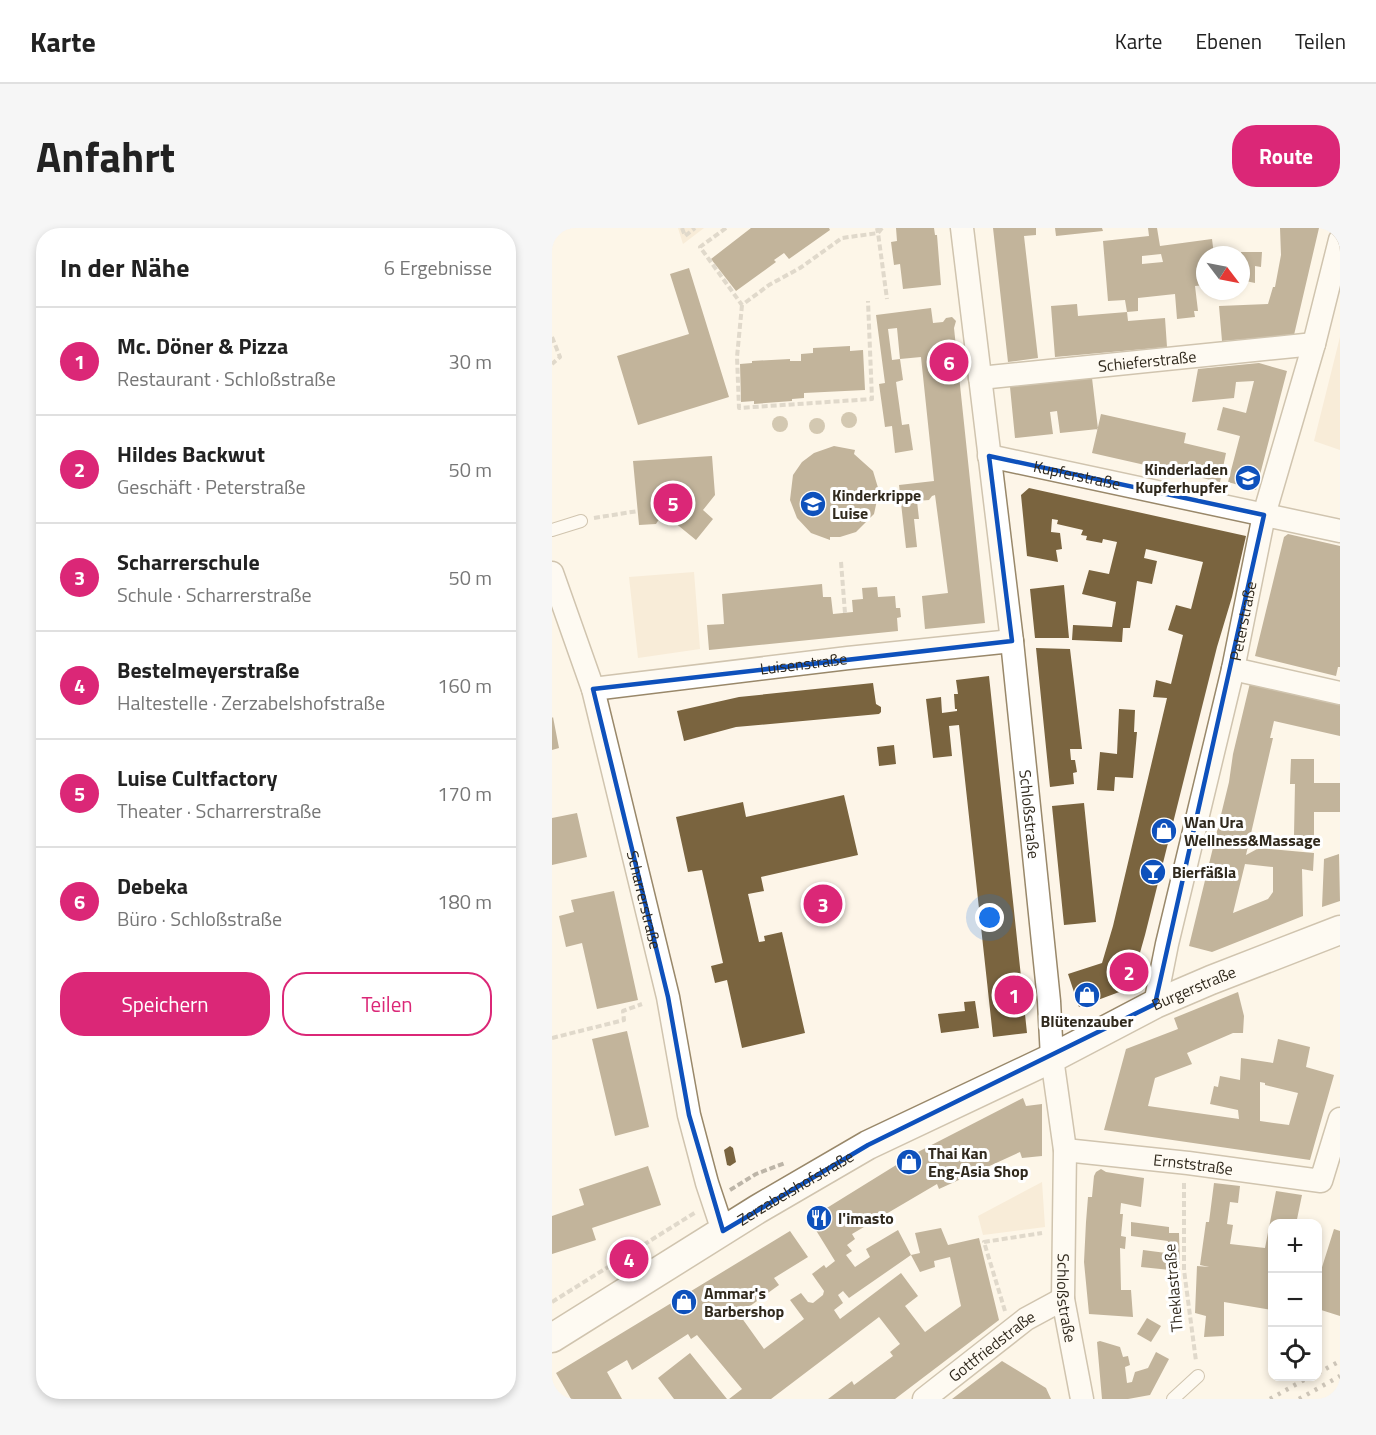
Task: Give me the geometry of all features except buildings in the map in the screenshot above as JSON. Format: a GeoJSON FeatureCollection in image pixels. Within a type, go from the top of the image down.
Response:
{"type":"FeatureCollection","features":[{"type":"Feature","properties":{"kind":"street","name":"Schloßstraße"},"geometry":{"type":"LineString","coordinates":[[962,228],[1012,641],[1049,1001],[1052,1058],[1065,1150],[1063,1299],[1082,1399]]}},
{"type":"Feature","properties":{"kind":"street","name":"Peterstraße"},"geometry":{"type":"LineString","coordinates":[[1155,1004],[1167,944],[1233,669],[1264,515],[1314,344],[1340,240]]}},
{"type":"Feature","properties":{"kind":"street","name":"Schieferstraße"},"geometry":{"type":"LineString","coordinates":[[980,378],[1314,344]]}},
{"type":"Feature","properties":{"kind":"street","name":"Kupferstraße"},"geometry":{"type":"LineString","coordinates":[[989,456],[1340,531]]}},
{"type":"Feature","properties":{"kind":"street","name":"Scharrerstraße"},"geometry":{"type":"LineString","coordinates":[[552,573],[593,689],[668,998],[689,1116],[723,1231]]}},
{"type":"Feature","properties":{"kind":"street","name":"Luisenstraße"},"geometry":{"type":"LineString","coordinates":[[593,689],[1012,641]]}},
{"type":"Feature","properties":{"kind":"street"},"geometry":{"type":"LineString","coordinates":[[1233,669],[1340,693]]}},
{"type":"Feature","properties":{"kind":"street","name":"Burgerstraße"},"geometry":{"type":"LineString","coordinates":[[1052,1058],[1155,1004],[1210,980],[1340,930]]}},
{"type":"Feature","properties":{"kind":"street","name":"Zerzabelshofstraße"},"geometry":{"type":"LineString","coordinates":[[552,1338],[723,1231],[868,1145],[1052,1058]]}},
{"type":"Feature","properties":{"kind":"street","name":"Ernststraße"},"geometry":{"type":"LineString","coordinates":[[1065,1150],[1188,1163],[1321,1181],[1340,1119]]}},
{"type":"Feature","properties":{"kind":"street","name":"Gottfriedstraße"},"geometry":{"type":"LineString","coordinates":[[924,1399],[1026,1319],[1063,1299]]}},
{"type":"Feature","properties":{"kind":"lane"},"geometry":{"type":"LineString","coordinates":[[552,530],[581,521]]}},
{"type":"Feature","properties":{"kind":"lane"},"geometry":{"type":"LineString","coordinates":[[1173,1399],[1198,1376]]}},
{"type":"Feature","properties":{"kind":"path"},"geometry":{"type":"LineString","coordinates":[[682,228],[685,236],[695,228]]}},
{"type":"Feature","properties":{"kind":"path"},"geometry":{"type":"LineString","coordinates":[[726,228],[700,246],[742,305],[737,357],[739,408],[872,399],[868,301]]}},
{"type":"Feature","properties":{"kind":"path"},"geometry":{"type":"LineString","coordinates":[[742,305],[842,238],[882,228]]}},
{"type":"Feature","properties":{"kind":"path"},"geometry":{"type":"LineString","coordinates":[[877,230],[886,299]]}},
{"type":"Feature","properties":{"kind":"path"},"geometry":{"type":"LineString","coordinates":[[552,337],[560,357],[552,364]]}},
{"type":"Feature","properties":{"kind":"path"},"geometry":{"type":"LineString","coordinates":[[581,521],[638,511]]}},
{"type":"Feature","properties":{"kind":"path"},"geometry":{"type":"LineString","coordinates":[[841,562],[845,613]]}},
{"type":"Feature","properties":{"kind":"path"},"geometry":{"type":"LineString","coordinates":[[552,1038],[624,1020],[623,1011],[642,1004]]}},
{"type":"Feature","properties":{"kind":"path","name":"Theklastraße"},"geometry":{"type":"LineString","coordinates":[[1188,1163],[1184,1183],[1184,1270],[1198,1376]]}},
{"type":"Feature","properties":{"kind":"path"},"geometry":{"type":"LineString","coordinates":[[1011,1331],[984,1242],[1064,1230]]}},
{"type":"Feature","properties":{"kind":"highlighted area"},"geometry":{"type":"Polygon","coordinates":[[[989,456],[1264,515],[1155,1004],[868,1145],[723,1231],[689,1115],[668,997],[593,689],[1012,641],[989,456]]]}},
{"type":"Feature","properties":{"kind":"shaded area"},"geometry":{"type":"Polygon","coordinates":[[[678,228],[704,228],[683,244],[678,228]]]}},
{"type":"Feature","properties":{"kind":"shaded area"},"geometry":{"type":"Polygon","coordinates":[[[1340,337],[1340,450],[1314,441],[1340,337]]]}},
{"type":"Feature","properties":{"kind":"shaded area"},"geometry":{"type":"Polygon","coordinates":[[[694,572],[700,649],[638,658],[629,577],[694,572]]]}},
{"type":"Feature","properties":{"kind":"shaded area"},"geometry":{"type":"Polygon","coordinates":[[[1042,1182],[1045,1227],[983,1235],[978,1216],[1042,1182]]]}},
{"type":"Feature","properties":{"kind":"railway"},"geometry":{"type":"LineString","coordinates":[[1322,1371],[1340,1361]]}},
{"type":"Feature","properties":{"kind":"railway"},"geometry":{"type":"LineString","coordinates":[[1299,1399],[1340,1376]]}},
{"type":"Feature","properties":{"kind":"railway"},"geometry":{"type":"LineString","coordinates":[[1270,1399],[1302,1381]]}},
{"type":"Feature","properties":{"kind":"place","name":"Debeka"},"geometry":{"type":"Point","coordinates":[949,362]}},
{"type":"Feature","properties":{"kind":"place","name":"Kinderladen Kupferhupfer"},"geometry":{"type":"Point","coordinates":[1248,478]}},
{"type":"Feature","properties":{"kind":"place","name":"Luise Cultfactory"},"geometry":{"type":"Point","coordinates":[673,503]}},
{"type":"Feature","properties":{"kind":"place","name":"Kinderkrippe Luise"},"geometry":{"type":"Point","coordinates":[813,504]}},
{"type":"Feature","properties":{"kind":"place","name":"Wan Ura Wellness&Massage"},"geometry":{"type":"Point","coordinates":[1164,831]}},
{"type":"Feature","properties":{"kind":"place","name":"Bierfäßla"},"geometry":{"type":"Point","coordinates":[1153,872]}},
{"type":"Feature","properties":{"kind":"place","name":"Scharrerschule"},"geometry":{"type":"Point","coordinates":[823,904]}},
{"type":"Feature","properties":{"kind":"place","name":"Hildes Backwut"},"geometry":{"type":"Point","coordinates":[1129,972]}},
{"type":"Feature","properties":{"kind":"place","name":"Mc. Döner & Pizza"},"geometry":{"type":"Point","coordinates":[1014,995]}},
{"type":"Feature","properties":{"kind":"place","name":"Blütenzauber"},"geometry":{"type":"Point","coordinates":[1087,995]}},
{"type":"Feature","properties":{"kind":"place","name":"Thai Kan Eng-Asia Shop"},"geometry":{"type":"Point","coordinates":[909,1162]}},
{"type":"Feature","properties":{"kind":"place","name":"l'imasto"},"geometry":{"type":"Point","coordinates":[819,1218]}},
{"type":"Feature","properties":{"kind":"place","name":"Bestelmeyerstraße"},"geometry":{"type":"Point","coordinates":[629,1259]}},
{"type":"Feature","properties":{"kind":"place","name":"Ammar's Barbershop"},"geometry":{"type":"Point","coordinates":[684,1302]}}]}
